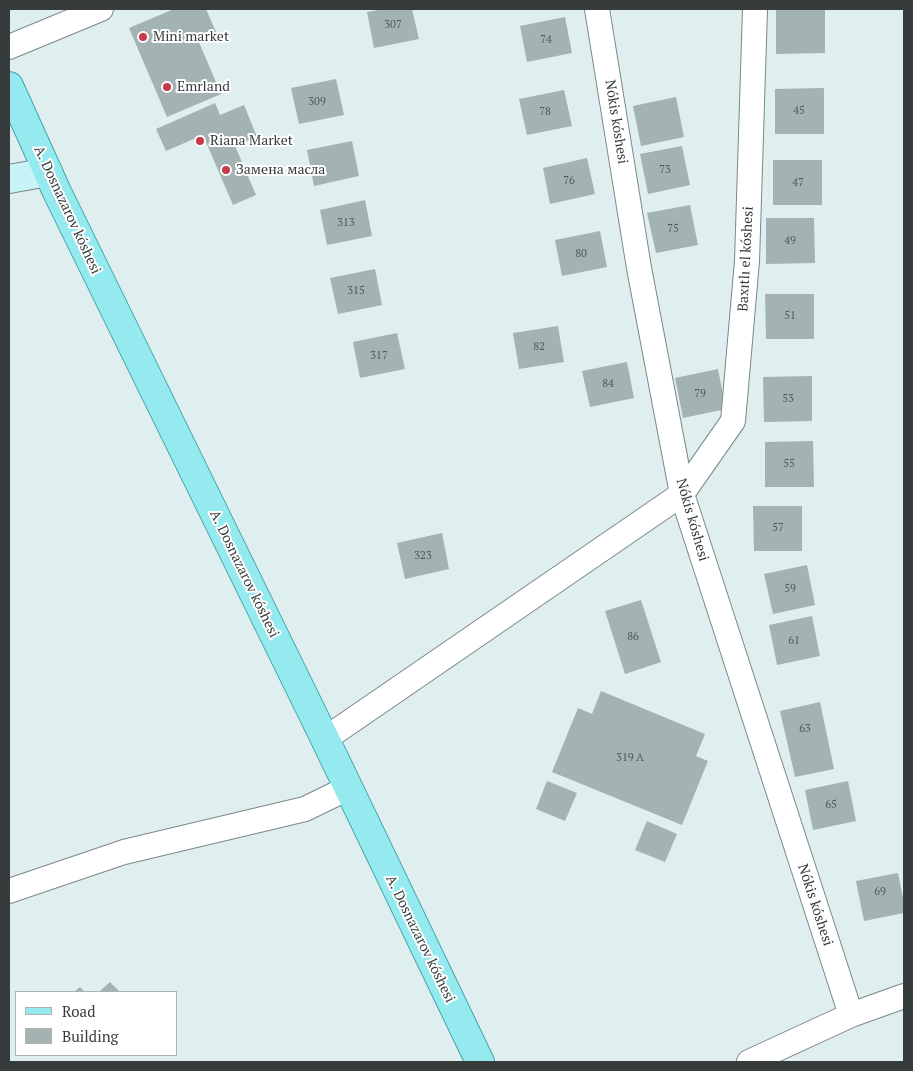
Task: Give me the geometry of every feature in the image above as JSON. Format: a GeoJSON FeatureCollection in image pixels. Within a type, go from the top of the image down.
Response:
{"type":"FeatureCollection","features":[{"type":"Feature","properties":{"kind":"main road","name":"A. Dosnazarov kóshesi"},"geometry":{"type":"LineString","coordinates":[[9,86],[48,172],[326,739],[480,1062]]}},
{"type":"Feature","properties":{"kind":"street"},"geometry":{"type":"LineString","coordinates":[[9,47],[101,9]]}},
{"type":"Feature","properties":{"kind":"street","name":"Nókis kóshesi"},"geometry":{"type":"LineString","coordinates":[[597,9],[639,268],[682,494],[851,1015]]}},
{"type":"Feature","properties":{"kind":"street","name":"Baxıtlı el kóshesi"},"geometry":{"type":"LineString","coordinates":[[682,494],[733,421],[747,261],[755,9]]}},
{"type":"Feature","properties":{"kind":"street"},"geometry":{"type":"LineString","coordinates":[[9,179],[48,172]]}},
{"type":"Feature","properties":{"kind":"street"},"geometry":{"type":"LineString","coordinates":[[326,739],[682,494]]}},
{"type":"Feature","properties":{"kind":"street"},"geometry":{"type":"LineString","coordinates":[[9,891],[124,852],[305,809],[348,788]]}},
{"type":"Feature","properties":{"kind":"street"},"geometry":{"type":"LineString","coordinates":[[749,1062],[851,1015],[904,996]]}},
{"type":"Feature","properties":{"kind":"building"},"geometry":{"type":"Polygon","coordinates":[[[174,9],[206,9],[216,32],[198,40],[221,94],[167,117],[129,28],[174,9]]]}},
{"type":"Feature","properties":{"kind":"building"},"geometry":{"type":"Polygon","coordinates":[[[383,9],[412,9],[419,39],[374,48],[367,12],[383,9]]]}},
{"type":"Feature","properties":{"kind":"building"},"geometry":{"type":"Polygon","coordinates":[[[776,9],[825,9],[825,53],[776,54],[776,9]]]}},
{"type":"Feature","properties":{"kind":"building"},"geometry":{"type":"Polygon","coordinates":[[[565,17],[572,53],[527,62],[520,26],[565,17]]]}},
{"type":"Feature","properties":{"kind":"building"},"geometry":{"type":"Polygon","coordinates":[[[336,79],[344,115],[299,124],[291,88],[336,79]]]}},
{"type":"Feature","properties":{"kind":"building"},"geometry":{"type":"Polygon","coordinates":[[[824,88],[824,134],[775,134],[775,89],[824,88]]]}},
{"type":"Feature","properties":{"kind":"building"},"geometry":{"type":"Polygon","coordinates":[[[564,90],[572,126],[527,135],[519,99],[564,90]]]}},
{"type":"Feature","properties":{"kind":"building"},"geometry":{"type":"Polygon","coordinates":[[[676,97],[684,137],[641,146],[633,106],[676,97]]]}},
{"type":"Feature","properties":{"kind":"building"},"geometry":{"type":"Polygon","coordinates":[[[215,103],[220,115],[244,105],[257,137],[235,146],[256,195],[233,205],[203,135],[166,151],[156,129],[215,103]]]}},
{"type":"Feature","properties":{"kind":"building"},"geometry":{"type":"Polygon","coordinates":[[[352,141],[359,176],[314,186],[307,150],[352,141]]]}},
{"type":"Feature","properties":{"kind":"building"},"geometry":{"type":"Polygon","coordinates":[[[682,146],[690,185],[648,194],[640,154],[682,146]]]}},
{"type":"Feature","properties":{"kind":"building"},"geometry":{"type":"Polygon","coordinates":[[[587,158],[595,194],[550,204],[543,168],[587,158]]]}},
{"type":"Feature","properties":{"kind":"building"},"geometry":{"type":"Polygon","coordinates":[[[773,160],[822,160],[822,205],[773,205],[773,160]]]}},
{"type":"Feature","properties":{"kind":"building"},"geometry":{"type":"Polygon","coordinates":[[[365,200],[372,236],[327,245],[320,210],[365,200]]]}},
{"type":"Feature","properties":{"kind":"building"},"geometry":{"type":"Polygon","coordinates":[[[690,205],[698,245],[656,253],[647,213],[690,205]]]}},
{"type":"Feature","properties":{"kind":"building"},"geometry":{"type":"Polygon","coordinates":[[[766,218],[814,218],[815,263],[766,264],[766,218]]]}},
{"type":"Feature","properties":{"kind":"building"},"geometry":{"type":"Polygon","coordinates":[[[600,231],[607,267],[562,276],[555,240],[600,231]]]}},
{"type":"Feature","properties":{"kind":"building"},"geometry":{"type":"Polygon","coordinates":[[[375,269],[382,305],[338,314],[330,278],[375,269]]]}},
{"type":"Feature","properties":{"kind":"building"},"geometry":{"type":"Polygon","coordinates":[[[765,294],[814,294],[814,339],[766,339],[765,294]]]}},
{"type":"Feature","properties":{"kind":"building"},"geometry":{"type":"Polygon","coordinates":[[[558,326],[564,362],[519,369],[513,333],[558,326]]]}},
{"type":"Feature","properties":{"kind":"building"},"geometry":{"type":"Polygon","coordinates":[[[397,333],[405,369],[360,378],[353,342],[397,333]]]}},
{"type":"Feature","properties":{"kind":"building"},"geometry":{"type":"Polygon","coordinates":[[[627,362],[634,398],[590,407],[582,371],[627,362]]]}},
{"type":"Feature","properties":{"kind":"building"},"geometry":{"type":"Polygon","coordinates":[[[718,369],[726,409],[683,418],[675,378],[718,369]]]}},
{"type":"Feature","properties":{"kind":"building"},"geometry":{"type":"Polygon","coordinates":[[[812,376],[812,421],[764,422],[763,377],[812,376]]]}},
{"type":"Feature","properties":{"kind":"building"},"geometry":{"type":"Polygon","coordinates":[[[813,441],[814,487],[765,487],[765,442],[813,441]]]}},
{"type":"Feature","properties":{"kind":"building"},"geometry":{"type":"Polygon","coordinates":[[[753,506],[802,506],[802,551],[754,551],[753,506]]]}},
{"type":"Feature","properties":{"kind":"building"},"geometry":{"type":"Polygon","coordinates":[[[442,533],[449,569],[405,579],[397,543],[442,533]]]}},
{"type":"Feature","properties":{"kind":"building"},"geometry":{"type":"Polygon","coordinates":[[[807,565],[815,605],[773,614],[764,574],[807,565]]]}},
{"type":"Feature","properties":{"kind":"building"},"geometry":{"type":"Polygon","coordinates":[[[641,600],[661,662],[625,674],[605,611],[641,600]]]}},
{"type":"Feature","properties":{"kind":"building"},"geometry":{"type":"Polygon","coordinates":[[[812,616],[820,656],[777,665],[769,625],[812,616]]]}},
{"type":"Feature","properties":{"kind":"building"},"geometry":{"type":"Polygon","coordinates":[[[601,691],[705,734],[696,756],[708,761],[682,825],[552,772],[578,708],[592,714],[601,691]]]}},
{"type":"Feature","properties":{"kind":"building"},"geometry":{"type":"Polygon","coordinates":[[[820,702],[834,769],[795,777],[780,711],[820,702]]]}},
{"type":"Feature","properties":{"kind":"building"},"geometry":{"type":"Polygon","coordinates":[[[547,781],[577,793],[565,821],[536,809],[547,781]]]}},
{"type":"Feature","properties":{"kind":"building"},"geometry":{"type":"Polygon","coordinates":[[[848,781],[856,821],[813,830],[805,790],[848,781]]]}},
{"type":"Feature","properties":{"kind":"building"},"geometry":{"type":"Polygon","coordinates":[[[647,821],[677,834],[665,862],[635,850],[647,821]]]}},
{"type":"Feature","properties":{"kind":"building"},"geometry":{"type":"Polygon","coordinates":[[[898,873],[904,913],[864,921],[856,881],[898,873]]]}},
{"type":"Feature","properties":{"kind":"building"},"geometry":{"type":"Polygon","coordinates":[[[110,982],[119,991],[100,991],[110,982]]]}},
{"type":"Feature","properties":{"kind":"building"},"geometry":{"type":"Polygon","coordinates":[[[80,987],[84,991],[75,991],[80,987]]]}},
{"type":"Feature","properties":{"kind":"place","name":"Mini market"},"geometry":{"type":"Point","coordinates":[143,37]}},
{"type":"Feature","properties":{"kind":"place","name":"Emrland"},"geometry":{"type":"Point","coordinates":[167,87]}},
{"type":"Feature","properties":{"kind":"place","name":"Riana Market"},"geometry":{"type":"Point","coordinates":[200,141]}},
{"type":"Feature","properties":{"kind":"place","name":"Замена масла"},"geometry":{"type":"Point","coordinates":[226,170]}}]}
